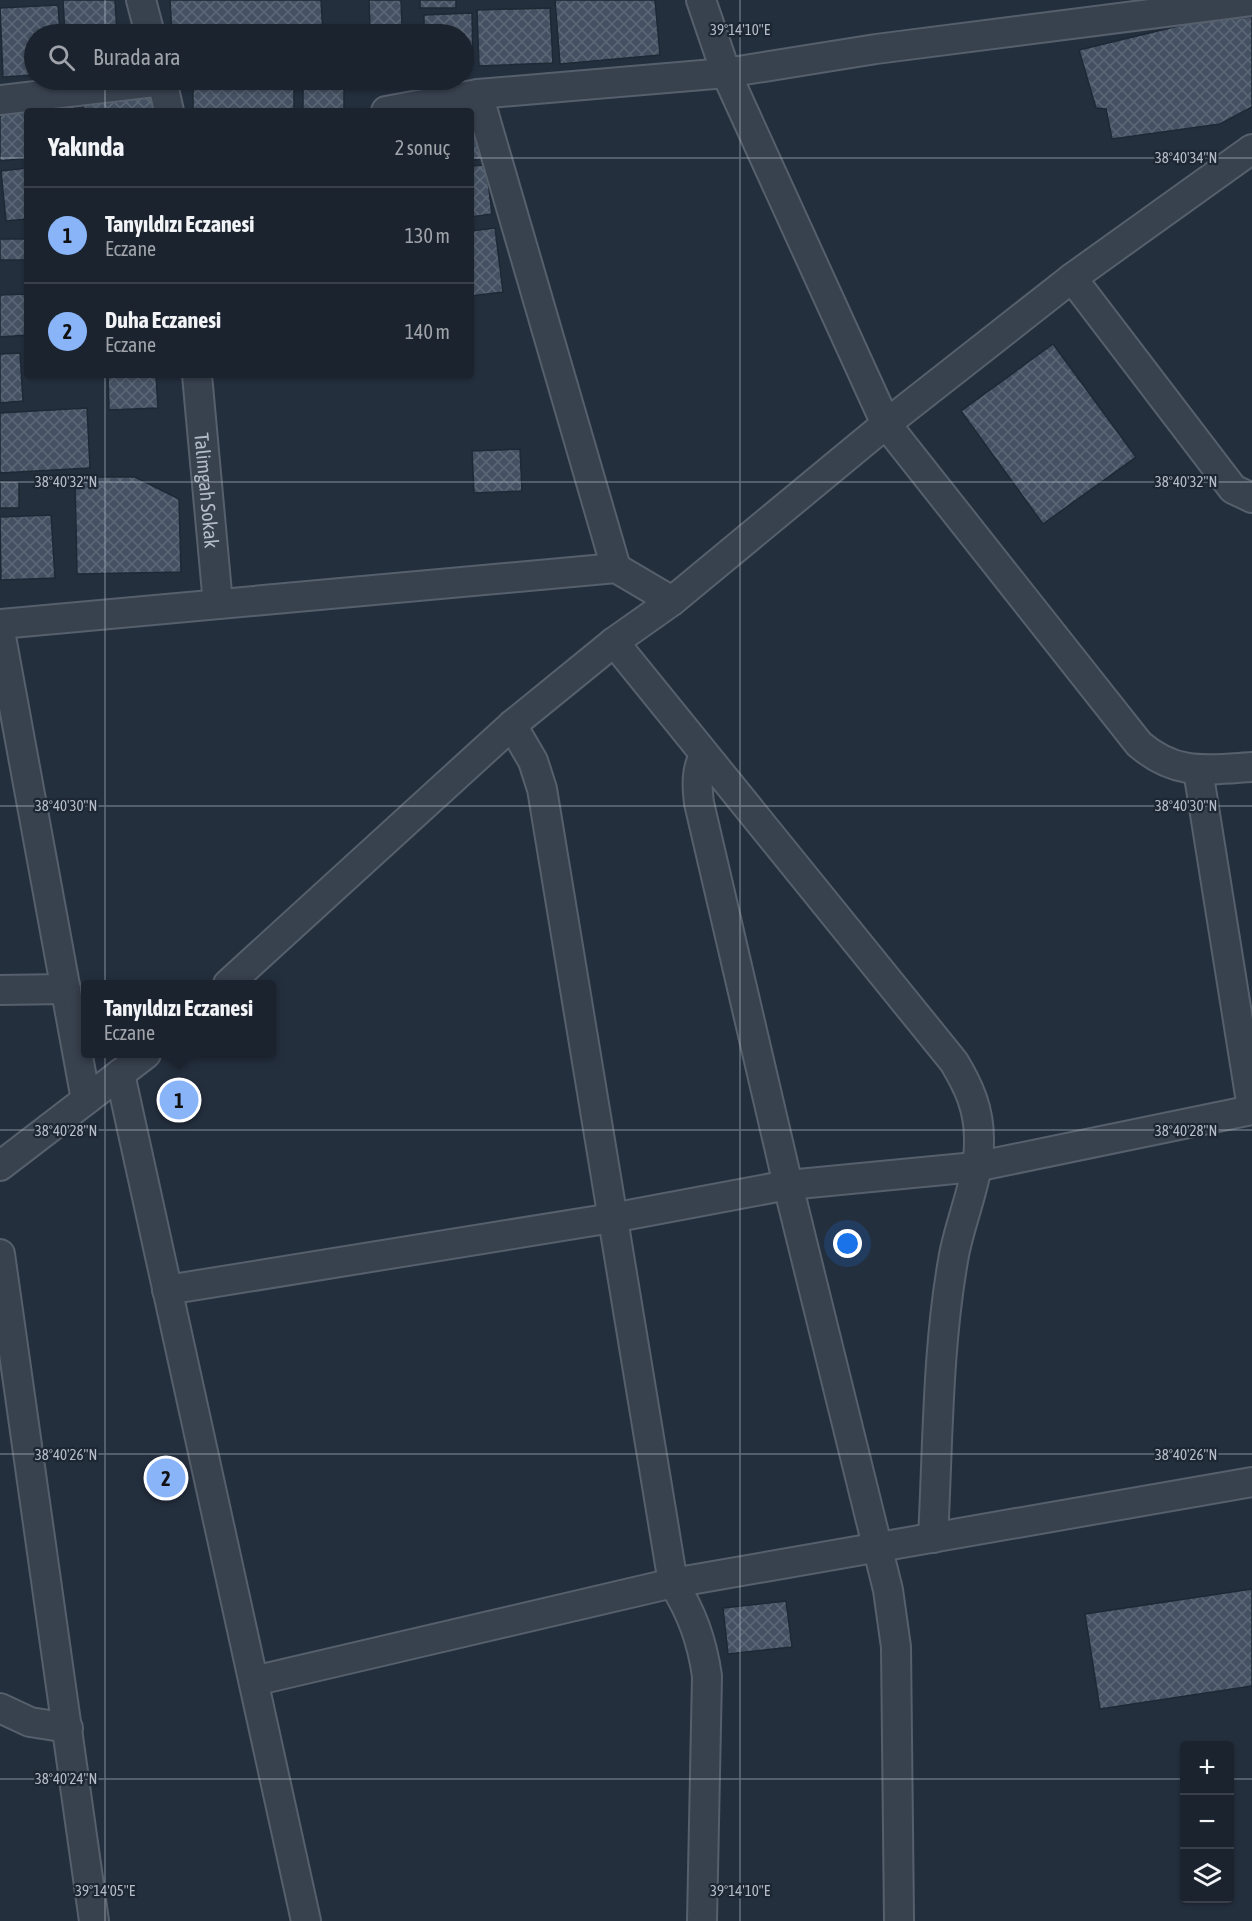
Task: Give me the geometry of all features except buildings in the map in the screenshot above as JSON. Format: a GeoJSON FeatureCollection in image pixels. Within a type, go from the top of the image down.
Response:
{"type":"FeatureCollection","features":[{"type":"Feature","properties":{"kind":"street"},"geometry":{"type":"LineString","coordinates":[[141,0],[147,24]]}},
{"type":"Feature","properties":{"kind":"street"},"geometry":{"type":"LineString","coordinates":[[701,0],[726,74],[886,423],[1139,744],[1154,757],[1173,766],[1198,770],[1252,767]]}},
{"type":"Feature","properties":{"kind":"street"},"geometry":{"type":"LineString","coordinates":[[402,108],[478,94],[726,74],[876,49],[1252,1]]}},
{"type":"Feature","properties":{"kind":"street"},"geometry":{"type":"LineString","coordinates":[[0,100],[81,90]]}},
{"type":"Feature","properties":{"kind":"street"},"geometry":{"type":"LineString","coordinates":[[164,90],[168,108]]}},
{"type":"Feature","properties":{"kind":"street"},"geometry":{"type":"LineString","coordinates":[[478,94],[616,568]]}},
{"type":"Feature","properties":{"kind":"street"},"geometry":{"type":"LineString","coordinates":[[232,980],[512,724],[614,642],[672,601],[886,423],[1072,278],[1252,149]]}},
{"type":"Feature","properties":{"kind":"street"},"geometry":{"type":"LineString","coordinates":[[1072,278],[1233,489],[1252,498]]}},
{"type":"Feature","properties":{"kind":"street","name":"Talimgah Sokak"},"geometry":{"type":"LineString","coordinates":[[197,378],[218,604]]}},
{"type":"Feature","properties":{"kind":"street"},"geometry":{"type":"LineString","coordinates":[[0,624],[616,568],[672,601]]}},
{"type":"Feature","properties":{"kind":"street"},"geometry":{"type":"LineString","coordinates":[[0,631],[86,1100]]}},
{"type":"Feature","properties":{"kind":"street"},"geometry":{"type":"LineString","coordinates":[[614,642],[954,1062],[971,1091],[977,1113],[979,1141],[954,1255],[945,1332],[933,1538]]}},
{"type":"Feature","properties":{"kind":"street"},"geometry":{"type":"LineString","coordinates":[[512,724],[532,761],[542,789],[673,1583],[696,1625],[707,1676],[702,1921]]}},
{"type":"Feature","properties":{"kind":"street"},"geometry":{"type":"LineString","coordinates":[[704,755],[699,765],[697,783],[699,803],[788,1185],[888,1590],[896,1647],[899,1921]]}},
{"type":"Feature","properties":{"kind":"street"},"geometry":{"type":"LineString","coordinates":[[167,1290],[612,1218],[788,1185],[975,1167],[1252,1109],[1198,770]]}},
{"type":"Feature","properties":{"kind":"street"},"geometry":{"type":"LineString","coordinates":[[0,990],[66,989]]}},
{"type":"Feature","properties":{"kind":"street"},"geometry":{"type":"LineString","coordinates":[[0,1166],[140,1058]]}},
{"type":"Feature","properties":{"kind":"street"},"geometry":{"type":"LineString","coordinates":[[120,1074],[306,1921]]}},
{"type":"Feature","properties":{"kind":"street"},"geometry":{"type":"LineString","coordinates":[[0,1254],[94,1921]]}},
{"type":"Feature","properties":{"kind":"street"},"geometry":{"type":"LineString","coordinates":[[254,1681],[673,1583],[1252,1482]]}},
{"type":"Feature","properties":{"kind":"street"},"geometry":{"type":"LineString","coordinates":[[0,1708],[30,1722],[68,1728]]}},
{"type":"Feature","properties":{"kind":"place","name":"Tanyıldızı Eczanesi"},"geometry":{"type":"Point","coordinates":[179,1100]}},
{"type":"Feature","properties":{"kind":"place","name":"Duha Eczanesi"},"geometry":{"type":"Point","coordinates":[166,1478]}}]}
